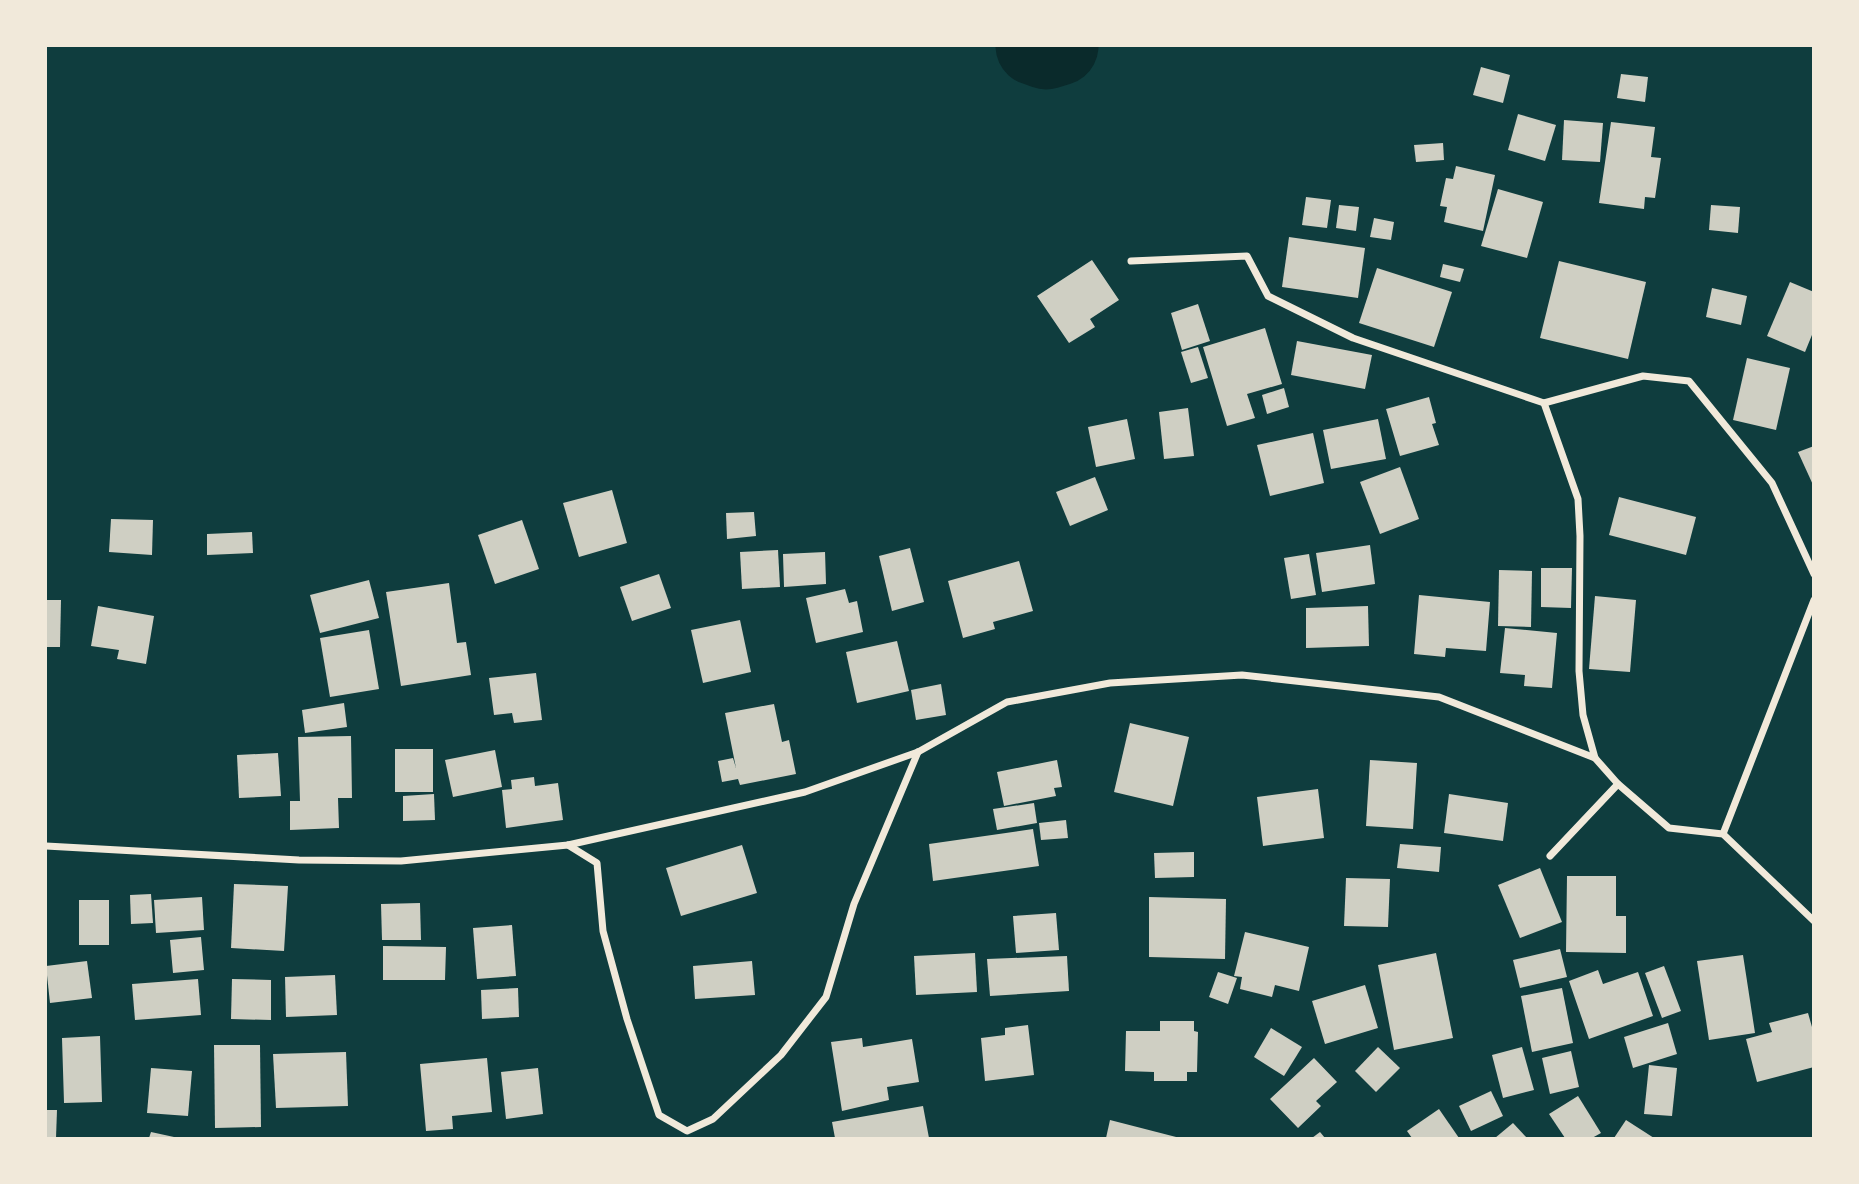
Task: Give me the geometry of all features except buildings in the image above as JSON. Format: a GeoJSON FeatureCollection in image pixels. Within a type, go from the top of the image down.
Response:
{"type":"FeatureCollection","features":[{"type":"Feature","properties":{"kind":"street"},"geometry":{"type":"LineString","coordinates":[[1131,261],[1247,256],[1268,296],[1353,338],[1544,402],[1643,376],[1689,381],[1772,483],[1814,574]]}},
{"type":"Feature","properties":{"kind":"street"},"geometry":{"type":"LineString","coordinates":[[1544,402],[1578,499],[1579,671],[1583,715],[1595,758],[1618,784],[1669,828],[1723,834],[1814,921]]}},
{"type":"Feature","properties":{"kind":"street"},"geometry":{"type":"LineString","coordinates":[[1723,834],[1814,600]]}},
{"type":"Feature","properties":{"kind":"street"},"geometry":{"type":"LineString","coordinates":[[46,846],[299,860],[401,861],[568,845],[805,792],[918,752],[1007,702],[1110,683],[1242,675],[1439,696],[1595,758]]}},
{"type":"Feature","properties":{"kind":"street"},"geometry":{"type":"LineString","coordinates":[[568,845],[597,863],[603,931],[626,1019],[659,1115],[686,1135],[713,1119],[781,1055],[826,997],[854,904],[918,752]]}},
{"type":"Feature","properties":{"kind":"street"},"geometry":{"type":"LineString","coordinates":[[1550,856],[1618,784]]}},
{"type":"Feature","properties":{"kind":"waterway"},"geometry":{"type":"LineString","coordinates":[[1035,46],[1046,50],[1059,46]]}}]}
